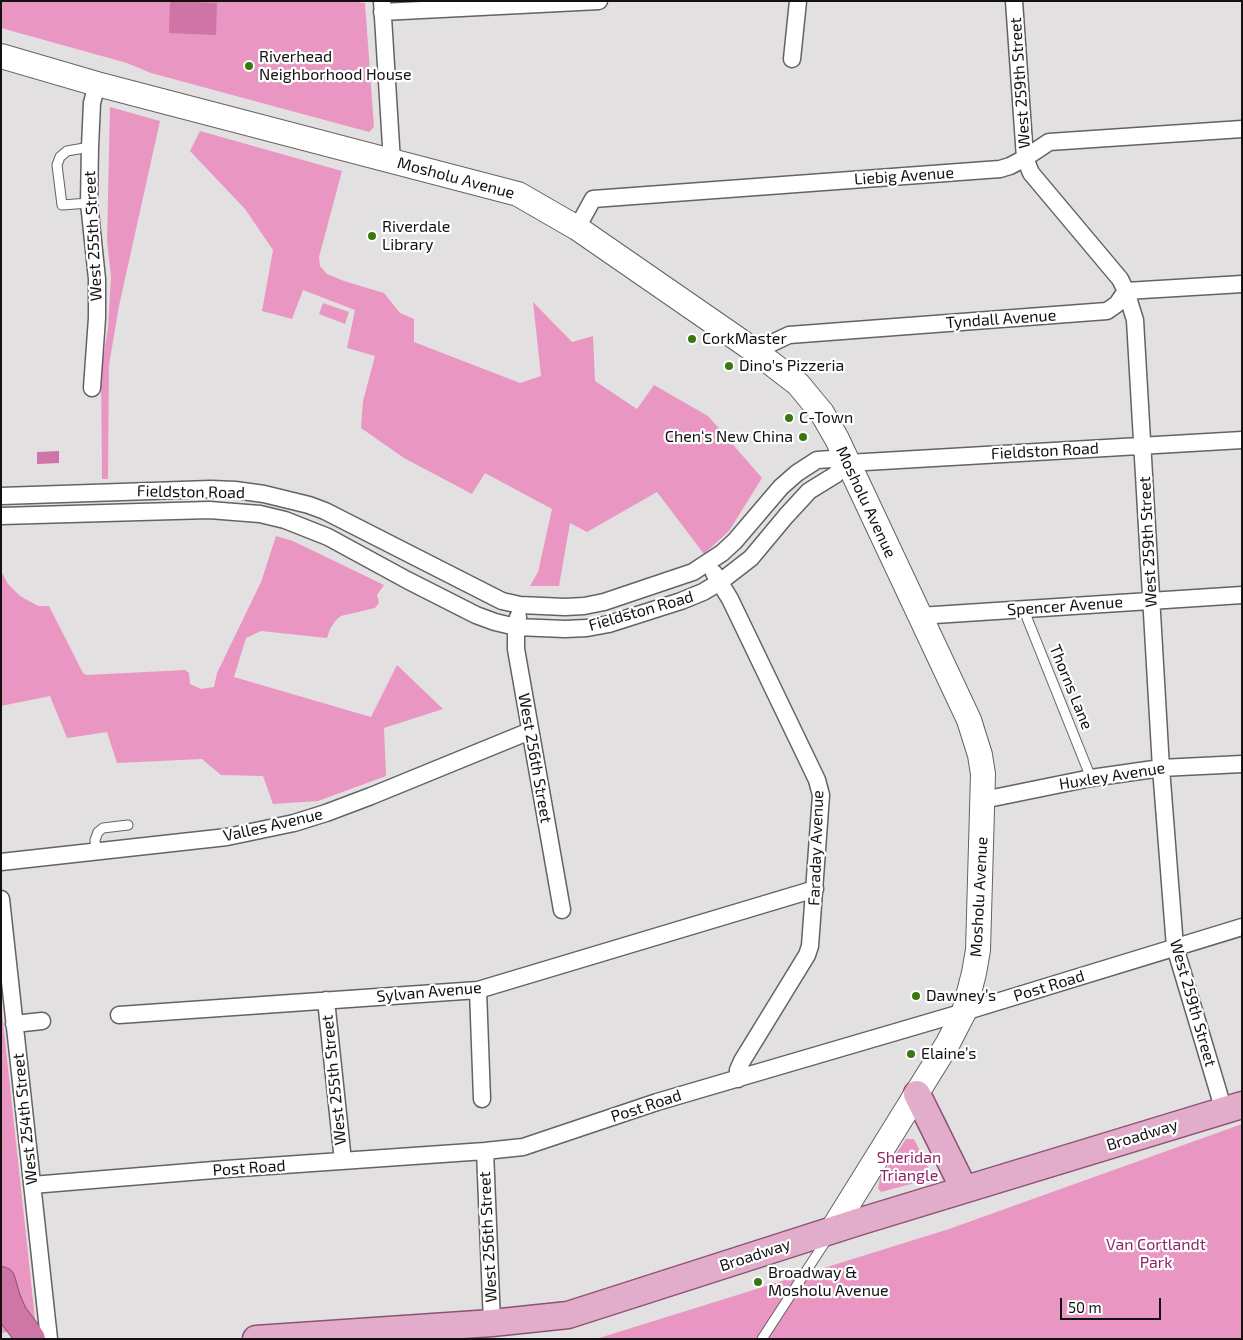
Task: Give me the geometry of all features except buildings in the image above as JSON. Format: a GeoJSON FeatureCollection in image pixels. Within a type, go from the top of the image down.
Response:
{"type":"FeatureCollection","features":[{"type":"Feature","properties":{"kind":"highway"},"geometry":{"type":"LineString","coordinates":[[1,1281],[13,1315],[31,1339]]}},
{"type":"Feature","properties":{"kind":"main road"},"geometry":{"type":"LineString","coordinates":[[917,1094],[964,1189]]}},
{"type":"Feature","properties":{"kind":"main road","name":"Broadway"},"geometry":{"type":"LineString","coordinates":[[256,1339],[542,1319],[582,1311],[832,1230],[1233,1108]]}},
{"type":"Feature","properties":{"kind":"street"},"geometry":{"type":"LineString","coordinates":[[392,162],[382,7],[599,1]]}},
{"type":"Feature","properties":{"kind":"street"},"geometry":{"type":"LineString","coordinates":[[792,59],[798,1]]}},
{"type":"Feature","properties":{"kind":"street","name":"West 259th Street"},"geometry":{"type":"LineString","coordinates":[[1014,1],[1025,158],[1031,172],[1120,279],[1134,320],[1161,768],[1175,947],[1233,1108]]}},
{"type":"Feature","properties":{"kind":"street","name":"Mosholu Avenue"},"geometry":{"type":"LineString","coordinates":[[1,56],[97,84],[518,194],[577,228],[755,351],[798,384],[812,399],[830,426],[969,720],[976,739],[983,774],[978,950],[964,1012],[948,1043],[832,1230]]}},
{"type":"Feature","properties":{"kind":"street","name":"West 255th Street"},"geometry":{"type":"LineString","coordinates":[[92,388],[97,318],[97,279],[89,203],[92,103],[97,84]]}},
{"type":"Feature","properties":{"kind":"street","name":"Liebig Avenue"},"geometry":{"type":"LineString","coordinates":[[577,228],[593,199],[1000,169],[1025,158],[1048,142],[1242,129]]}},
{"type":"Feature","properties":{"kind":"street"},"geometry":{"type":"LineString","coordinates":[[1126,292],[1242,284]]}},
{"type":"Feature","properties":{"kind":"street","name":"Tyndall Avenue"},"geometry":{"type":"LineString","coordinates":[[755,351],[789,335],[1107,311],[1117,304],[1126,292]]}},
{"type":"Feature","properties":{"kind":"street","name":"Fieldston Road"},"geometry":{"type":"LineString","coordinates":[[1,496],[211,489],[235,490],[286,499],[326,511],[502,601],[520,605],[584,606],[604,602],[693,572],[735,542],[775,494],[798,473],[817,460],[832,459],[848,463],[1242,440]]}},
{"type":"Feature","properties":{"kind":"street","name":"Fieldston Road"},"geometry":{"type":"LineString","coordinates":[[1,516],[209,510],[234,511],[285,520],[315,531],[476,615],[495,622],[516,627],[587,628],[609,624],[681,601],[703,592],[720,582],[751,558],[809,491],[835,475],[848,463]]}},
{"type":"Feature","properties":{"kind":"street"},"geometry":{"type":"LineString","coordinates":[[83,493],[84,514]]}},
{"type":"Feature","properties":{"kind":"street"},"geometry":{"type":"LineString","coordinates":[[315,531],[326,511]]}},
{"type":"Feature","properties":{"kind":"street","name":"Faraday Avenue"},"geometry":{"type":"LineString","coordinates":[[708,562],[734,608],[820,788],[821,795],[812,938],[807,955],[742,1062],[738,1070],[738,1079]]}},
{"type":"Feature","properties":{"kind":"street","name":"Spencer Avenue"},"geometry":{"type":"LineString","coordinates":[[919,616],[1242,595]]}},
{"type":"Feature","properties":{"kind":"street","name":"West 256th Street"},"geometry":{"type":"LineString","coordinates":[[520,605],[516,627],[516,649],[562,910]]}},
{"type":"Feature","properties":{"kind":"street","name":"Valles Avenue"},"geometry":{"type":"LineString","coordinates":[[1,862],[227,837],[294,823],[371,796],[530,731]]}},
{"type":"Feature","properties":{"kind":"street","name":"Huxley Avenue"},"geometry":{"type":"LineString","coordinates":[[983,800],[1091,778],[1161,768],[1242,764]]}},
{"type":"Feature","properties":{"kind":"street","name":"Sylvan Avenue"},"geometry":{"type":"LineString","coordinates":[[119,1015],[478,990],[815,889]]}},
{"type":"Feature","properties":{"kind":"street","name":"West 254th Street"},"geometry":{"type":"LineString","coordinates":[[1,899],[49,1339]]}},
{"type":"Feature","properties":{"kind":"street","name":"Post Road"},"geometry":{"type":"LineString","coordinates":[[32,1185],[523,1147],[657,1102],[964,1012],[1242,927]]}},
{"type":"Feature","properties":{"kind":"street"},"geometry":{"type":"LineString","coordinates":[[478,990],[482,1099]]}},
{"type":"Feature","properties":{"kind":"street","name":"West 255th Street"},"geometry":{"type":"LineString","coordinates":[[326,1000],[343,1161]]}},
{"type":"Feature","properties":{"kind":"street"},"geometry":{"type":"LineString","coordinates":[[14,1024],[42,1021]]}},
{"type":"Feature","properties":{"kind":"street","name":"West 256th Street"},"geometry":{"type":"LineString","coordinates":[[484,1151],[492,1323]]}},
{"type":"Feature","properties":{"kind":"lane"},"geometry":{"type":"LineString","coordinates":[[89,203],[62,205],[57,165],[60,157],[67,151],[90,147]]}},
{"type":"Feature","properties":{"kind":"lane","name":"Thorns Lane"},"geometry":{"type":"LineString","coordinates":[[1023,608],[1091,778]]}},
{"type":"Feature","properties":{"kind":"lane"},"geometry":{"type":"LineString","coordinates":[[96,851],[95,840],[98,832],[103,828],[128,825]]}},
{"type":"Feature","properties":{"kind":"lane","name":"Mosholu Avenue"},"geometry":{"type":"LineString","coordinates":[[762,1339],[832,1230]]}},
{"type":"Feature","properties":{"kind":"green space"},"geometry":{"type":"Polygon","coordinates":[[[1,1],[349,1],[365,3],[374,127],[369,132],[151,73],[127,63],[1,28],[1,1]]]}},
{"type":"Feature","properties":{"kind":"green space"},"geometry":{"type":"Polygon","coordinates":[[[110,107],[160,121],[119,306],[109,365],[108,479],[102,479],[101,372],[108,328],[111,277],[107,241],[110,107]]]}},
{"type":"Feature","properties":{"kind":"green space"},"geometry":{"type":"Polygon","coordinates":[[[200,131],[342,171],[319,257],[320,266],[327,274],[384,293],[400,313],[414,319],[414,342],[520,383],[541,376],[533,302],[572,342],[593,336],[595,381],[637,409],[654,385],[708,416],[762,478],[729,531],[704,554],[657,492],[587,532],[570,523],[559,586],[530,586],[538,572],[552,509],[485,473],[472,494],[404,458],[361,428],[363,401],[375,356],[347,348],[355,310],[303,290],[292,319],[262,311],[273,250],[245,209],[190,151],[200,131]]]}},
{"type":"Feature","properties":{"kind":"green space"},"geometry":{"type":"Polygon","coordinates":[[[323,303],[349,312],[345,324],[319,314],[323,303]]]}},
{"type":"Feature","properties":{"kind":"green space"},"geometry":{"type":"Polygon","coordinates":[[[276,536],[293,541],[384,585],[377,595],[379,603],[375,608],[341,616],[330,629],[327,638],[261,631],[246,638],[234,677],[371,717],[397,665],[443,709],[384,728],[386,776],[318,801],[273,804],[263,776],[221,775],[202,759],[117,763],[107,732],[67,738],[50,696],[1,706],[1,571],[8,584],[20,596],[38,606],[49,606],[83,673],[86,675],[185,670],[189,673],[190,684],[201,689],[214,687],[217,673],[261,582],[276,536]]]}},
{"type":"Feature","properties":{"kind":"green space"},"geometry":{"type":"Polygon","coordinates":[[[1,1003],[36,1328],[1,1333],[1,1003]]]}},
{"type":"Feature","properties":{"kind":"green space","name":"Van Cortlandt Park"},"geometry":{"type":"Polygon","coordinates":[[[1242,1124],[1242,1339],[596,1339],[949,1229],[1242,1124]]]}},
{"type":"Feature","properties":{"kind":"green space","name":"Sheridan Triangle"},"geometry":{"type":"Polygon","coordinates":[[[906,1139],[914,1139],[929,1169],[929,1178],[881,1192],[878,1188],[880,1178],[906,1139]]]}},
{"type":"Feature","properties":{"kind":"shaded area"},"geometry":{"type":"Polygon","coordinates":[[[170,1],[217,3],[216,35],[169,33],[170,1]]]}},
{"type":"Feature","properties":{"kind":"shaded area"},"geometry":{"type":"Polygon","coordinates":[[[59,451],[59,463],[37,464],[37,452],[59,451]]]}},
{"type":"Feature","properties":{"kind":"place","name":"Riverhead Neighborhood House"},"geometry":{"type":"Point","coordinates":[249,66]}},
{"type":"Feature","properties":{"kind":"place","name":"Riverdale Library"},"geometry":{"type":"Point","coordinates":[372,236]}},
{"type":"Feature","properties":{"kind":"place","name":"CorkMaster"},"geometry":{"type":"Point","coordinates":[692,339]}},
{"type":"Feature","properties":{"kind":"place","name":"Dino's Pizzeria"},"geometry":{"type":"Point","coordinates":[729,366]}},
{"type":"Feature","properties":{"kind":"place","name":"C-Town"},"geometry":{"type":"Point","coordinates":[789,418]}},
{"type":"Feature","properties":{"kind":"place","name":"Chen‘s New China"},"geometry":{"type":"Point","coordinates":[803,437]}},
{"type":"Feature","properties":{"kind":"place","name":"Dawney’s"},"geometry":{"type":"Point","coordinates":[916,996]}},
{"type":"Feature","properties":{"kind":"place","name":"Elaine’s"},"geometry":{"type":"Point","coordinates":[911,1054]}},
{"type":"Feature","properties":{"kind":"place","name":"Broadway & Mosholu Avenue"},"geometry":{"type":"Point","coordinates":[758,1282]}}]}
